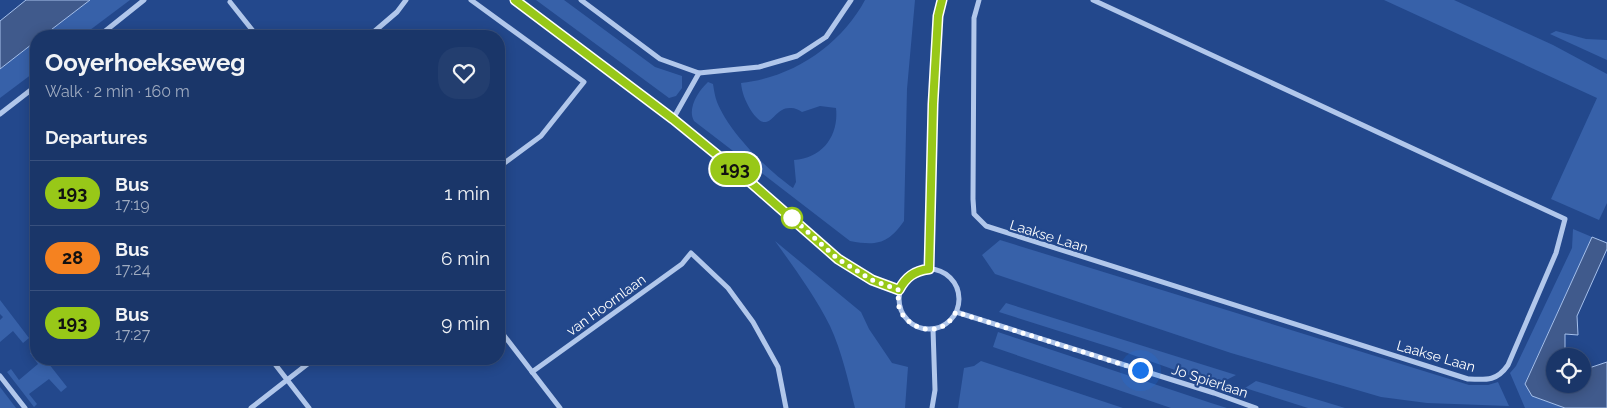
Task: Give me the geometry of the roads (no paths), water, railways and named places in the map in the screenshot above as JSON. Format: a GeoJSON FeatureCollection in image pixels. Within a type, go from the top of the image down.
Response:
{"type":"FeatureCollection","features":[{"type":"Feature","properties":{"kind":"street"},"geometry":{"type":"LineString","coordinates":[[106,30],[144,0]]}},
{"type":"Feature","properties":{"kind":"street"},"geometry":{"type":"LineString","coordinates":[[376,30],[398,12],[406,0]]}},
{"type":"Feature","properties":{"kind":"street"},"geometry":{"type":"LineString","coordinates":[[471,0],[584,82],[541,136],[505,163]]}},
{"type":"Feature","properties":{"kind":"street"},"geometry":{"type":"LineString","coordinates":[[515,0],[673,119],[749,181],[838,259],[872,280],[899,290]]}},
{"type":"Feature","properties":{"kind":"street"},"geometry":{"type":"LineString","coordinates":[[581,0],[660,59],[699,73],[760,67],[797,56],[826,37],[851,0]]}},
{"type":"Feature","properties":{"kind":"street"},"geometry":{"type":"LineString","coordinates":[[929,269],[933,104],[938,16],[942,0]]}},
{"type":"Feature","properties":{"kind":"street","name":"Laakse Laan"},"geometry":{"type":"LineString","coordinates":[[979,0],[974,18],[973,199],[974,214],[986,226],[1468,379],[1483,380],[1501,374],[1508,365],[1556,253],[1565,219],[1093,0]]}},
{"type":"Feature","properties":{"kind":"street"},"geometry":{"type":"LineString","coordinates":[[230,2],[252,30]]}},
{"type":"Feature","properties":{"kind":"street"},"geometry":{"type":"LineString","coordinates":[[673,119],[699,73]]}},
{"type":"Feature","properties":{"kind":"street"},"geometry":{"type":"LineString","coordinates":[[0,114],[30,91]]}},
{"type":"Feature","properties":{"kind":"street","name":"van Hoornlaan"},"geometry":{"type":"LineString","coordinates":[[532,372],[682,264],[691,253],[728,288],[753,322],[778,367],[786,408]]}},
{"type":"Feature","properties":{"kind":"street"},"geometry":{"type":"LineString","coordinates":[[929,269],[941,271],[951,278],[957,288],[959,300],[956,312],[951,320],[943,326],[933,329],[921,328],[910,323],[902,314],[898,302],[899,290],[911,274],[929,269]]}},
{"type":"Feature","properties":{"kind":"street","name":"Jo Spierlaan"},"geometry":{"type":"LineString","coordinates":[[956,312],[1256,408]]}},
{"type":"Feature","properties":{"kind":"street"},"geometry":{"type":"LineString","coordinates":[[932,408],[935,390],[933,329]]}},
{"type":"Feature","properties":{"kind":"street"},"geometry":{"type":"LineString","coordinates":[[505,337],[560,408]]}},
{"type":"Feature","properties":{"kind":"street"},"geometry":{"type":"LineString","coordinates":[[275,365],[309,408]]}},
{"type":"Feature","properties":{"kind":"street"},"geometry":{"type":"LineString","coordinates":[[251,408],[306,365]]}},
{"type":"Feature","properties":{"kind":"street"},"geometry":{"type":"LineString","coordinates":[[0,376],[25,408]]}}]}
